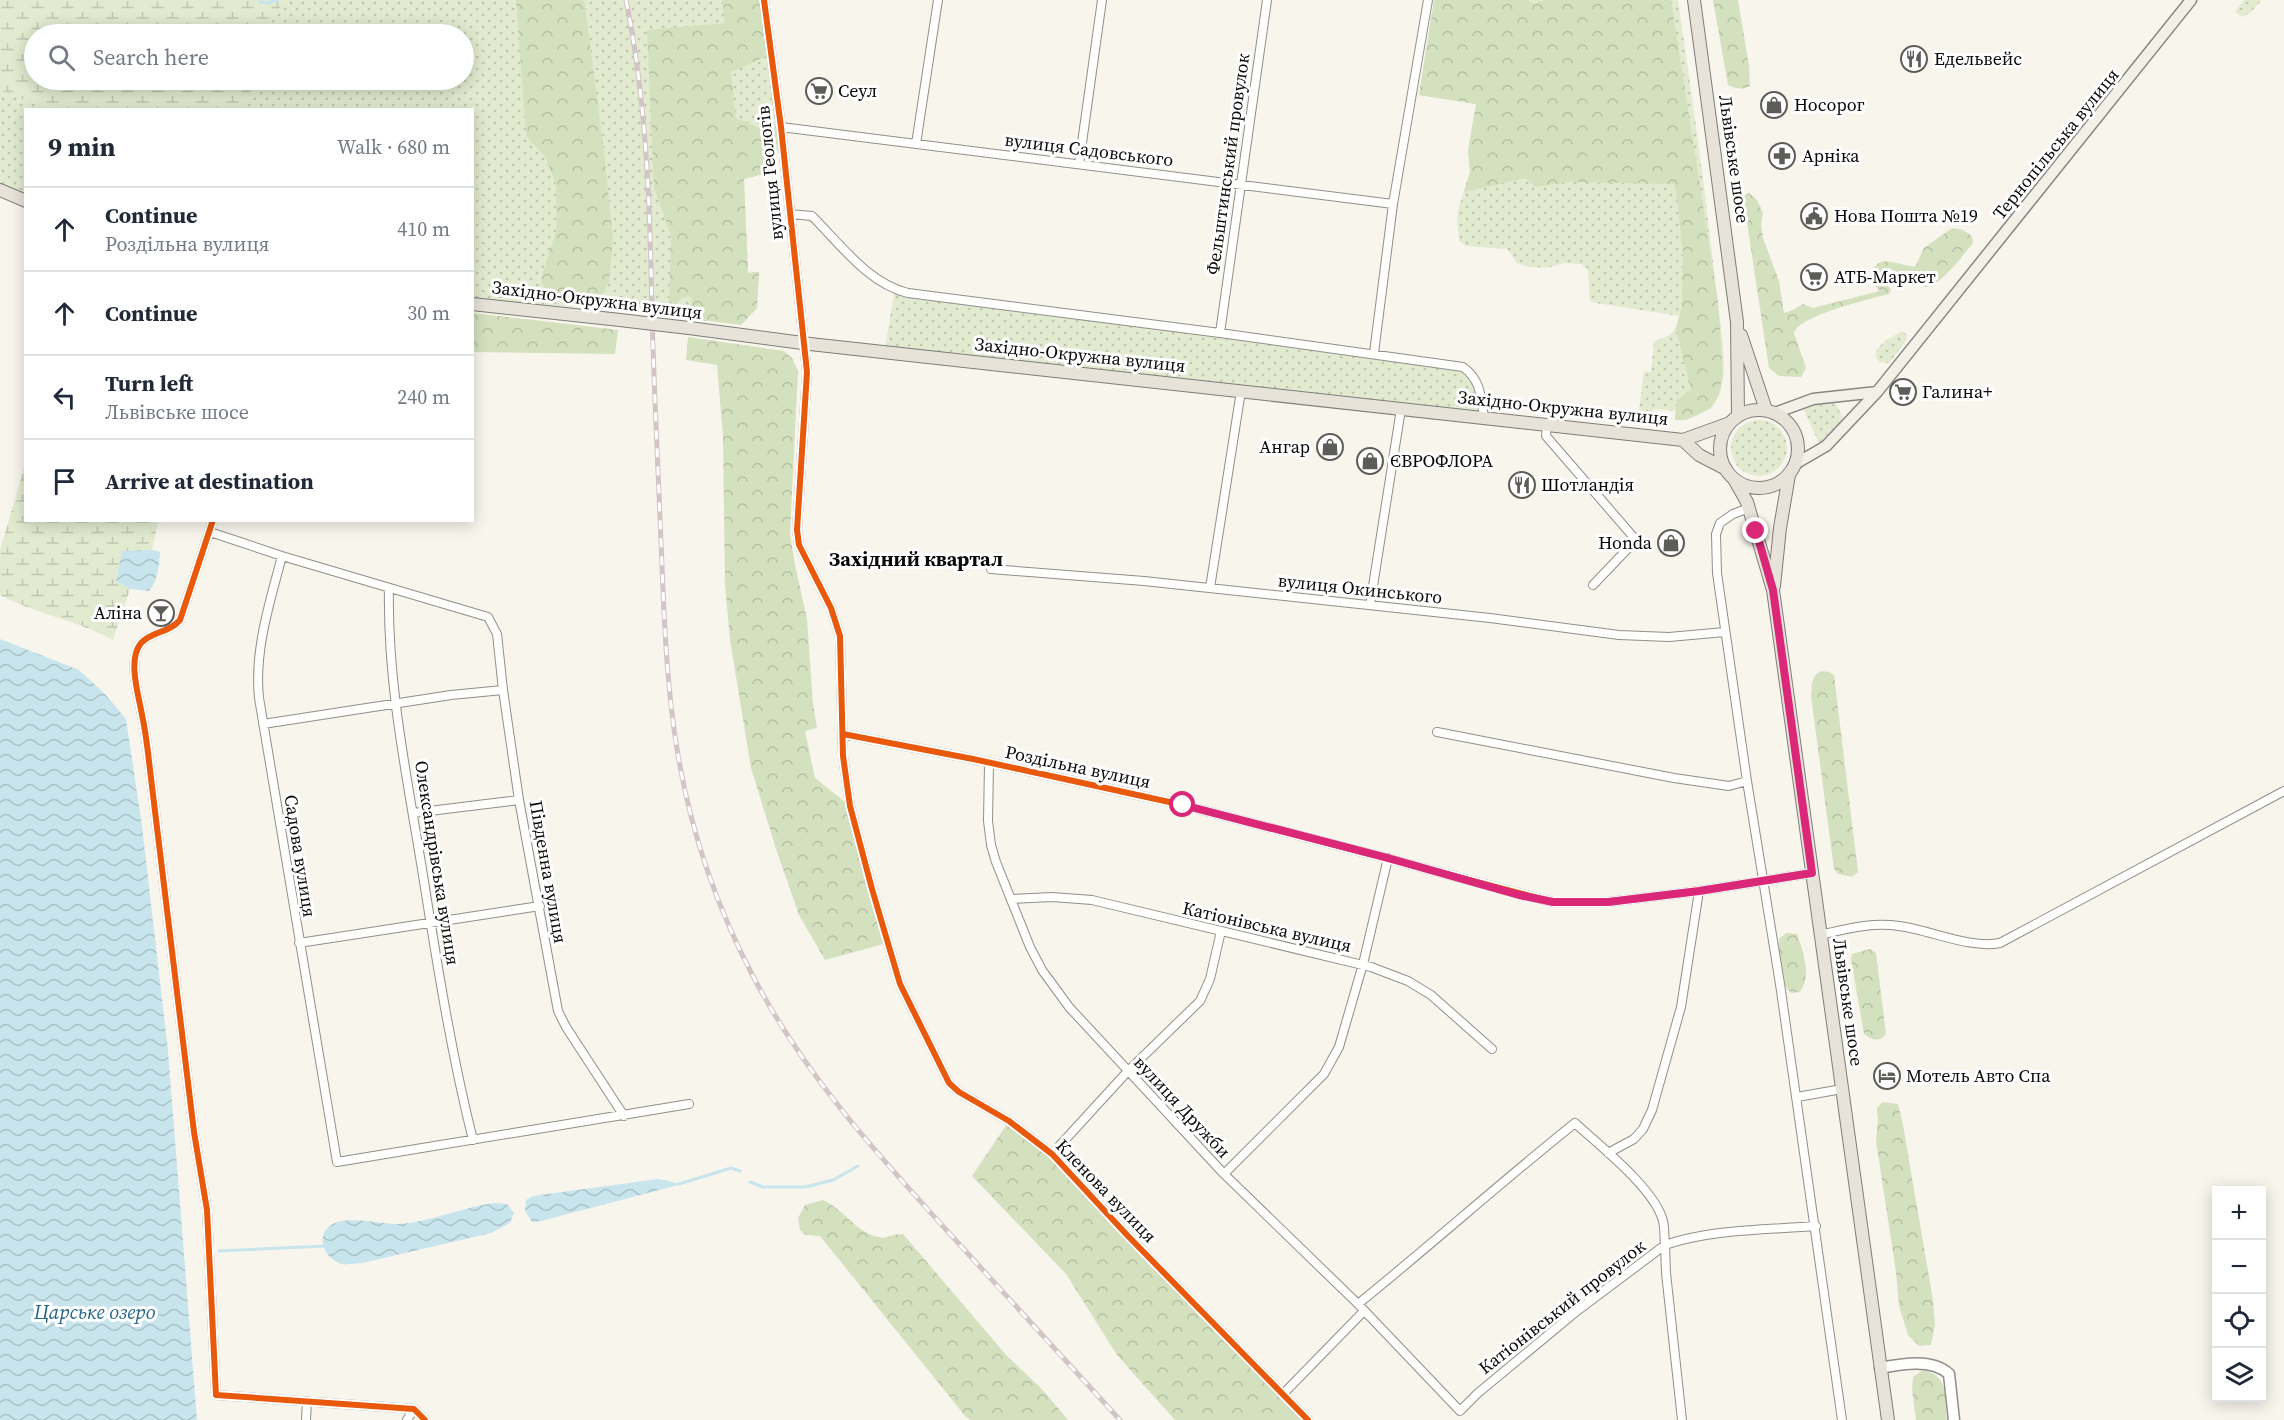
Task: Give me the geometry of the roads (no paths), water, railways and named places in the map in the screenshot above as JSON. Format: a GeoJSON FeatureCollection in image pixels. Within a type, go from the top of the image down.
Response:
{"type":"FeatureCollection","features":[{"type":"Feature","properties":{"kind":"main road","name":"Львівське шосе"},"geometry":{"type":"LineString","coordinates":[[1694,0],[1737,322],[1734,419]]}},
{"type":"Feature","properties":{"kind":"main road","name":"Тернопільська вулиця"},"geometry":{"type":"LineString","coordinates":[[1792,470],[1826,446],[1877,392],[2191,0]]}},
{"type":"Feature","properties":{"kind":"main road"},"geometry":{"type":"LineString","coordinates":[[0,190],[24,200]]}},
{"type":"Feature","properties":{"kind":"main road","name":"Західно-Окружна вулиця"},"geometry":{"type":"LineString","coordinates":[[474,304],[1683,440],[1734,419]]}},
{"type":"Feature","properties":{"kind":"main road","name":"Львівське шосе"},"geometry":{"type":"LineString","coordinates":[[1737,322],[1770,411]]}},
{"type":"Feature","properties":{"kind":"main road"},"geometry":{"type":"LineString","coordinates":[[1770,411],[1785,419],[1793,429],[1798,440],[1798,453],[1792,470],[1779,483],[1756,488],[1744,485],[1730,474],[1721,458],[1720,446],[1723,434],[1734,419],[1750,411],[1770,411],[1813,399],[1877,392]]}},
{"type":"Feature","properties":{"kind":"main road","name":"Західно-Окружна вулиця"},"geometry":{"type":"LineString","coordinates":[[1683,440],[1699,455],[1730,474]]}},
{"type":"Feature","properties":{"kind":"main road","name":"Львівське шосе"},"geometry":{"type":"LineString","coordinates":[[1773,590],[1780,528],[1792,470]]}},
{"type":"Feature","properties":{"kind":"main road","name":"Львівське шосе"},"geometry":{"type":"LineString","coordinates":[[1730,474],[1749,508],[1773,590],[1888,1420]]}},
{"type":"Feature","properties":{"kind":"street","name":"вулиця Геологів"},"geometry":{"type":"LineString","coordinates":[[764,0],[781,126],[807,372],[797,530],[803,556],[831,608],[840,636],[843,734]]}},
{"type":"Feature","properties":{"kind":"street"},"geometry":{"type":"LineString","coordinates":[[916,144],[938,0]]}},
{"type":"Feature","properties":{"kind":"street"},"geometry":{"type":"LineString","coordinates":[[1079,164],[1102,0]]}},
{"type":"Feature","properties":{"kind":"street","name":"Фельштинський провулок"},"geometry":{"type":"LineString","coordinates":[[1220,333],[1239,185],[1267,0]]}},
{"type":"Feature","properties":{"kind":"street"},"geometry":{"type":"LineString","coordinates":[[1374,353],[1393,204],[1428,0]]}},
{"type":"Feature","properties":{"kind":"street","name":"вулиця Садовського"},"geometry":{"type":"LineString","coordinates":[[781,126],[1393,204]]}},
{"type":"Feature","properties":{"kind":"street"},"geometry":{"type":"LineString","coordinates":[[790,214],[812,216],[876,278],[896,290],[1374,353],[1463,367],[1471,373],[1480,387],[1484,418]]}},
{"type":"Feature","properties":{"kind":"street"},"geometry":{"type":"LineString","coordinates":[[1210,588],[1241,391]]}},
{"type":"Feature","properties":{"kind":"street"},"geometry":{"type":"LineString","coordinates":[[1370,605],[1401,409]]}},
{"type":"Feature","properties":{"kind":"street"},"geometry":{"type":"LineString","coordinates":[[1547,425],[1546,436],[1636,540],[1593,585]]}},
{"type":"Feature","properties":{"kind":"street"},"geometry":{"type":"LineString","coordinates":[[1749,508],[1733,514],[1720,523],[1716,534],[1717,573],[1797,1097],[1842,1420]]}},
{"type":"Feature","properties":{"kind":"street"},"geometry":{"type":"LineString","coordinates":[[212,522],[180,621],[173,628],[150,636],[138,647],[135,660],[136,689],[142,713],[150,770],[186,1070],[207,1210],[216,1395],[414,1409],[425,1420]]}},
{"type":"Feature","properties":{"kind":"street"},"geometry":{"type":"LineString","coordinates":[[210,532],[388,588]]}},
{"type":"Feature","properties":{"kind":"street","name":"Садова вулиця"},"geometry":{"type":"LineString","coordinates":[[282,556],[259,657],[257,679],[337,1162],[474,1140]]}},
{"type":"Feature","properties":{"kind":"street","name":"вулиця Окинського"},"geometry":{"type":"LineString","coordinates":[[991,569],[1210,588],[1490,618],[1619,635],[1669,637],[1725,632]]}},
{"type":"Feature","properties":{"kind":"street","name":"Південна вулиця"},"geometry":{"type":"LineString","coordinates":[[388,588],[488,617],[497,634],[519,800],[558,1011],[571,1036],[624,1116]]}},
{"type":"Feature","properties":{"kind":"street","name":"Олександрівська вулиця"},"geometry":{"type":"LineString","coordinates":[[388,588],[396,704],[412,813],[450,1035],[474,1140]]}},
{"type":"Feature","properties":{"kind":"street"},"geometry":{"type":"LineString","coordinates":[[263,724],[451,695],[503,690]]}},
{"type":"Feature","properties":{"kind":"street"},"geometry":{"type":"LineString","coordinates":[[1437,732],[1674,778],[1729,786],[1747,781]]}},
{"type":"Feature","properties":{"kind":"street","name":"Роздільна вулиця"},"geometry":{"type":"LineString","coordinates":[[843,734],[1171,802],[1388,858],[1519,895],[1553,902],[1608,902],[1699,891],[1812,873]]}},
{"type":"Feature","properties":{"kind":"street","name":"Кленова вулиця"},"geometry":{"type":"LineString","coordinates":[[843,734],[843,756],[850,806],[887,943],[900,984],[949,1083],[959,1092],[1009,1120],[1052,1154],[1127,1235],[1308,1420]]}},
{"type":"Feature","properties":{"kind":"street","name":"вулиця Дружби"},"geometry":{"type":"LineString","coordinates":[[989,764],[988,821],[991,845],[1011,899],[1042,970],[1069,1007],[1224,1174],[1358,1304],[1466,1420]]}},
{"type":"Feature","properties":{"kind":"street"},"geometry":{"type":"LineString","coordinates":[[1820,934],[1864,925],[1897,926],[1978,944],[2000,943],[2284,791]]}},
{"type":"Feature","properties":{"kind":"street"},"geometry":{"type":"LineString","coordinates":[[412,813],[519,800]]}},
{"type":"Feature","properties":{"kind":"street"},"geometry":{"type":"LineString","coordinates":[[1224,1174],[1324,1074],[1339,1047],[1363,964],[1388,858]]}},
{"type":"Feature","properties":{"kind":"street"},"geometry":{"type":"LineString","coordinates":[[1608,1154],[1634,1139],[1643,1129],[1652,1110],[1681,1007],[1699,891]]}},
{"type":"Feature","properties":{"kind":"street","name":"Катіонівська вулиця"},"geometry":{"type":"LineString","coordinates":[[1011,899],[1052,897],[1092,900],[1363,964],[1408,981],[1431,995],[1492,1049]]}},
{"type":"Feature","properties":{"kind":"street"},"geometry":{"type":"LineString","coordinates":[[299,943],[540,906]]}},
{"type":"Feature","properties":{"kind":"street"},"geometry":{"type":"LineString","coordinates":[[1052,1154],[1128,1071],[1200,1001],[1210,979],[1221,931]]}},
{"type":"Feature","properties":{"kind":"street"},"geometry":{"type":"LineString","coordinates":[[1797,1097],[1842,1089]]}},
{"type":"Feature","properties":{"kind":"street"},"geometry":{"type":"LineString","coordinates":[[474,1140],[688,1104]]}},
{"type":"Feature","properties":{"kind":"street"},"geometry":{"type":"LineString","coordinates":[[1358,1304],[1575,1123],[1634,1178],[1657,1207],[1663,1222],[1682,1420]]}},
{"type":"Feature","properties":{"kind":"street","name":"Катіонівський провулок"},"geometry":{"type":"LineString","coordinates":[[1460,1411],[1478,1393],[1618,1278],[1665,1245],[1685,1238],[1708,1235],[1816,1226]]}},
{"type":"Feature","properties":{"kind":"street"},"geometry":{"type":"LineString","coordinates":[[1284,1393],[1364,1311]]}},
{"type":"Feature","properties":{"kind":"street"},"geometry":{"type":"LineString","coordinates":[[1880,1368],[1904,1363],[1943,1368],[1949,1374],[1954,1420]]}},
{"type":"Feature","properties":{"kind":"street"},"geometry":{"type":"LineString","coordinates":[[306,1420],[307,1401]]}},
{"type":"Feature","properties":{"kind":"street"},"geometry":{"type":"LineString","coordinates":[[407,1420],[414,1409]]}},
{"type":"Feature","properties":{"kind":"water"},"geometry":{"type":"Polygon","coordinates":[[[122,551],[160,552],[156,578],[149,591],[130,589],[116,581],[122,551]]]}},
{"type":"Feature","properties":{"kind":"water","name":"Царське озеро"},"geometry":{"type":"Polygon","coordinates":[[[0,639],[79,670],[105,694],[126,719],[142,826],[168,1051],[197,1420],[0,1420],[0,639]]]}},
{"type":"Feature","properties":{"kind":"water"},"geometry":{"type":"Polygon","coordinates":[[[658,1179],[682,1184],[541,1221],[532,1222],[525,1211],[526,1200],[533,1196],[658,1179]]]}},
{"type":"Feature","properties":{"kind":"water"},"geometry":{"type":"Polygon","coordinates":[[[494,1203],[507,1204],[514,1213],[510,1223],[491,1233],[362,1263],[341,1264],[333,1259],[324,1248],[323,1236],[326,1230],[338,1222],[352,1220],[392,1224],[411,1223],[494,1203]]]}},
{"type":"Feature","properties":{"kind":"waterway"},"geometry":{"type":"LineString","coordinates":[[260,2],[268,3],[278,0]]}},
{"type":"Feature","properties":{"kind":"waterway"},"geometry":{"type":"LineString","coordinates":[[750,1182],[763,1187],[805,1187],[833,1180],[858,1166]]}},
{"type":"Feature","properties":{"kind":"waterway"},"geometry":{"type":"LineString","coordinates":[[679,1184],[731,1168],[740,1171]]}},
{"type":"Feature","properties":{"kind":"waterway"},"geometry":{"type":"LineString","coordinates":[[219,1251],[326,1246]]}},
{"type":"Feature","properties":{"kind":"railway"},"geometry":{"type":"LineString","coordinates":[[626,0],[639,78],[646,156],[668,676],[683,784],[707,869],[728,924],[754,978],[795,1047],[819,1080],[896,1174],[1120,1420]]}},
{"type":"Feature","properties":{"kind":"place","name":"Едельвейс"},"geometry":{"type":"Point","coordinates":[1914,59]}},
{"type":"Feature","properties":{"kind":"place","name":"Сеул"},"geometry":{"type":"Point","coordinates":[819,91]}},
{"type":"Feature","properties":{"kind":"place","name":"Носорог"},"geometry":{"type":"Point","coordinates":[1774,105]}},
{"type":"Feature","properties":{"kind":"place","name":"Арніка"},"geometry":{"type":"Point","coordinates":[1782,156]}},
{"type":"Feature","properties":{"kind":"place","name":"Нова Пошта №19"},"geometry":{"type":"Point","coordinates":[1814,216]}},
{"type":"Feature","properties":{"kind":"place","name":"АТБ-Маркет"},"geometry":{"type":"Point","coordinates":[1814,277]}},
{"type":"Feature","properties":{"kind":"place","name":"Галина+"},"geometry":{"type":"Point","coordinates":[1903,392]}},
{"type":"Feature","properties":{"kind":"place","name":"Ангар"},"geometry":{"type":"Point","coordinates":[1330,447]}},
{"type":"Feature","properties":{"kind":"place","name":"ЄВРОФЛОРА"},"geometry":{"type":"Point","coordinates":[1370,461]}},
{"type":"Feature","properties":{"kind":"place","name":"Шотландія"},"geometry":{"type":"Point","coordinates":[1522,485]}},
{"type":"Feature","properties":{"kind":"place","name":"Honda"},"geometry":{"type":"Point","coordinates":[1671,543]}},
{"type":"Feature","properties":{"kind":"place","name":"Аліна"},"geometry":{"type":"Point","coordinates":[161,613]}},
{"type":"Feature","properties":{"kind":"place","name":"Мотель Авто Спа"},"geometry":{"type":"Point","coordinates":[1887,1076]}},
{"type":"Feature","properties":{"kind":"district","name":"Західний квартал"},"geometry":{"type":"Point","coordinates":[916,559]}}]}
